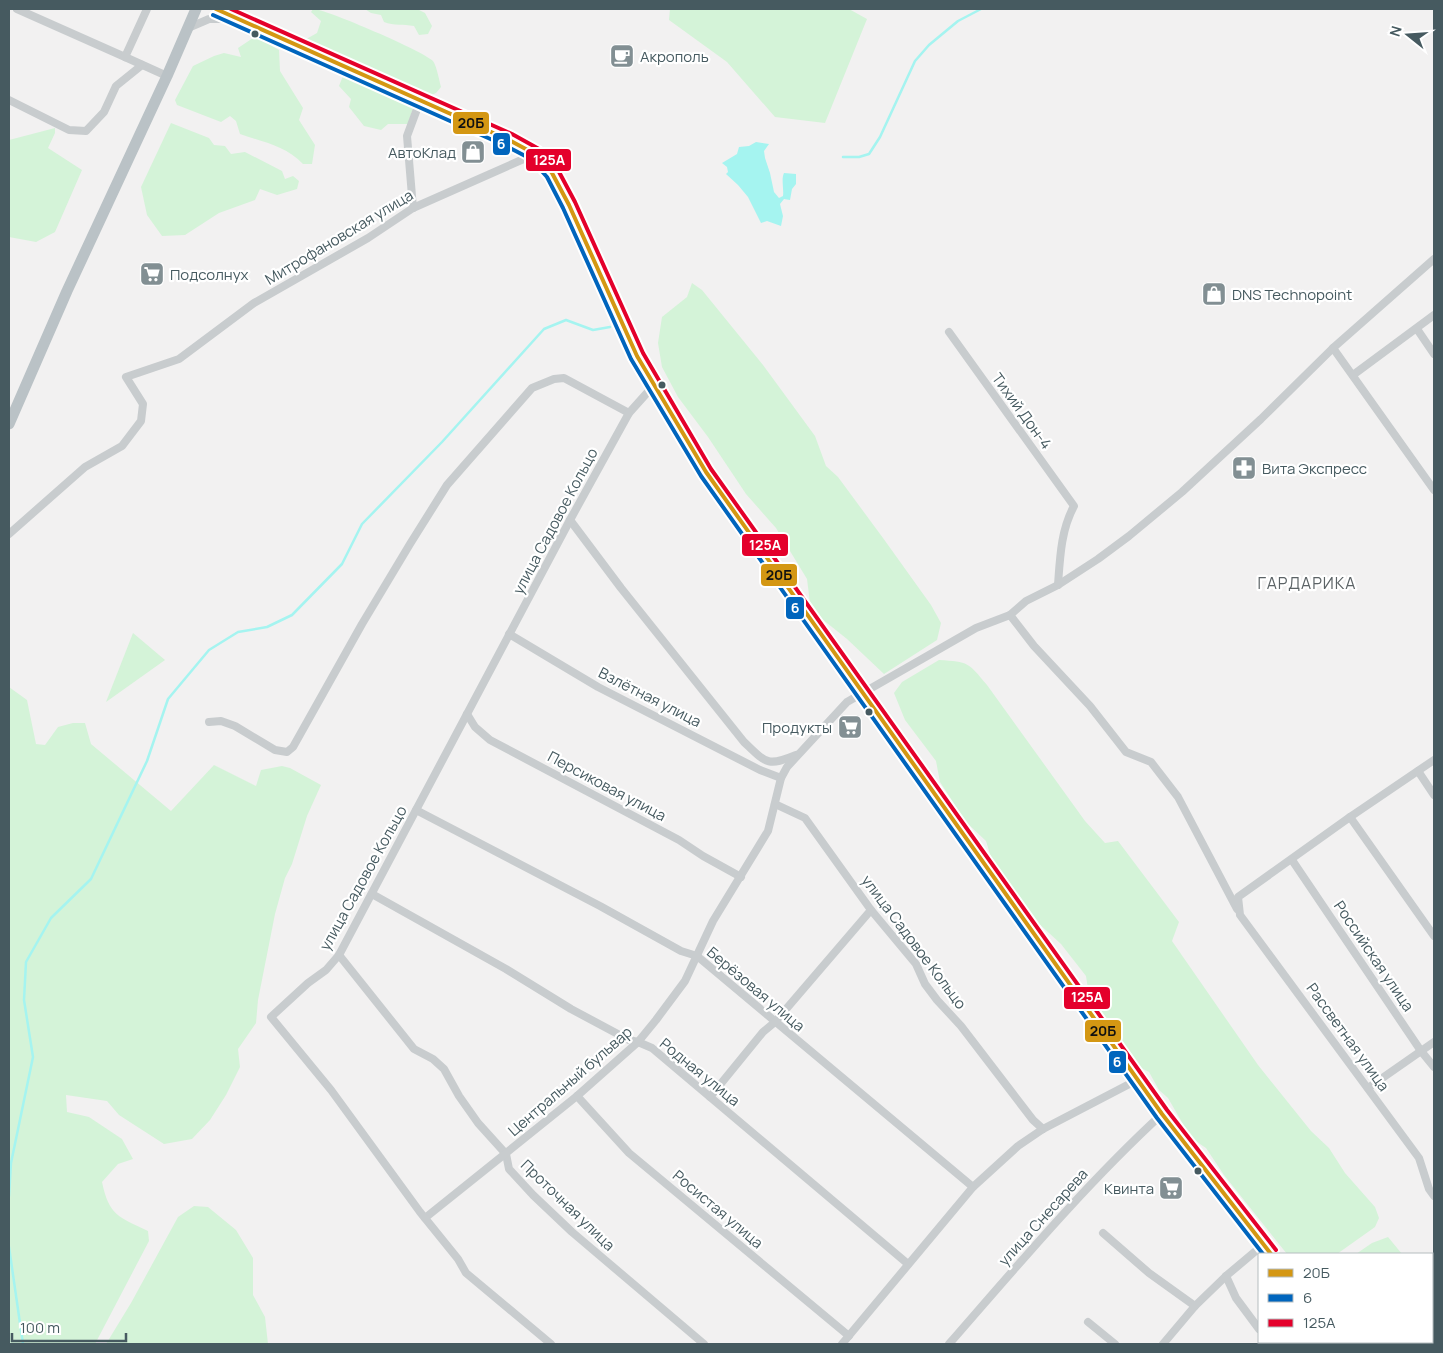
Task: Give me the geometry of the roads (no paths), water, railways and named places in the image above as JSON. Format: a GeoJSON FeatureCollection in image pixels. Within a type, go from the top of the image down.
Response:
{"type":"FeatureCollection","features":[{"type":"Feature","properties":{"kind":"highway"},"geometry":{"type":"LineString","coordinates":[[9,424],[66,291],[167,76],[196,9]]}},
{"type":"Feature","properties":{"kind":"street"},"geometry":{"type":"LineString","coordinates":[[17,9],[167,76]]}},
{"type":"Feature","properties":{"kind":"street"},"geometry":{"type":"LineString","coordinates":[[125,57],[146,9]]}},
{"type":"Feature","properties":{"kind":"street"},"geometry":{"type":"LineString","coordinates":[[216,9],[420,102],[510,140],[535,154],[552,173],[638,356],[706,472],[1139,1079],[1162,1114],[1270,1253]]}},
{"type":"Feature","properties":{"kind":"street"},"geometry":{"type":"LineString","coordinates":[[229,9],[240,20]]}},
{"type":"Feature","properties":{"kind":"street"},"geometry":{"type":"LineString","coordinates":[[188,28],[203,21],[217,18],[240,20]]}},
{"type":"Feature","properties":{"kind":"street"},"geometry":{"type":"LineString","coordinates":[[9,100],[69,130],[86,131],[104,112],[116,86],[142,64]]}},
{"type":"Feature","properties":{"kind":"street"},"geometry":{"type":"LineString","coordinates":[[413,208],[407,136],[420,102]]}},
{"type":"Feature","properties":{"kind":"street","name":"Митрофановская улица"},"geometry":{"type":"LineString","coordinates":[[9,534],[85,467],[122,446],[141,421],[143,404],[126,377],[180,359],[254,303],[368,238],[413,208],[535,154]]}},
{"type":"Feature","properties":{"kind":"street","name":"Центральный бульвар"},"geometry":{"type":"LineString","coordinates":[[425,1218],[506,1154],[638,1042],[686,981],[713,921],[768,831],[781,778],[787,767],[847,702],[976,628],[1010,615],[1026,601],[1098,559],[1129,536],[1182,492],[1333,348],[1434,259]]}},
{"type":"Feature","properties":{"kind":"street"},"geometry":{"type":"LineString","coordinates":[[1353,375],[1434,315]]}},
{"type":"Feature","properties":{"kind":"street"},"geometry":{"type":"LineString","coordinates":[[1417,329],[1434,354]]}},
{"type":"Feature","properties":{"kind":"street","name":"Тихий Дон-4"},"geometry":{"type":"LineString","coordinates":[[949,332],[1074,506],[1066,520],[1058,584]]}},
{"type":"Feature","properties":{"kind":"street"},"geometry":{"type":"LineString","coordinates":[[1333,348],[1434,490]]}},
{"type":"Feature","properties":{"kind":"street"},"geometry":{"type":"LineString","coordinates":[[210,722],[221,721],[234,726],[275,750],[287,752],[293,747],[362,624],[447,485],[532,388],[554,379],[564,378],[629,414]]}},
{"type":"Feature","properties":{"kind":"street","name":"улица Садовое Кольцо"},"geometry":{"type":"LineString","coordinates":[[551,1344],[466,1273],[331,1090],[271,1017],[308,983],[326,970],[339,955],[570,520],[629,414],[655,384]]}},
{"type":"Feature","properties":{"kind":"street"},"geometry":{"type":"LineString","coordinates":[[570,520],[621,588],[744,742],[763,759],[771,763],[780,762],[797,754]]}},
{"type":"Feature","properties":{"kind":"street","name":"Рассветная улица"},"geometry":{"type":"LineString","coordinates":[[1010,615],[1034,646],[1090,706],[1126,752],[1151,762],[1178,797],[1240,915],[1419,1158],[1429,1190],[1434,1196]]}},
{"type":"Feature","properties":{"kind":"street","name":"Взлётная улица"},"geometry":{"type":"LineString","coordinates":[[509,634],[598,687],[760,770],[781,778]]}},
{"type":"Feature","properties":{"kind":"street","name":"Персиковая улица"},"geometry":{"type":"LineString","coordinates":[[467,714],[475,727],[490,740],[679,840],[741,877]]}},
{"type":"Feature","properties":{"kind":"street"},"geometry":{"type":"LineString","coordinates":[[1240,915],[1238,897],[1434,760]]}},
{"type":"Feature","properties":{"kind":"street"},"geometry":{"type":"LineString","coordinates":[[1418,771],[1434,795]]}},
{"type":"Feature","properties":{"kind":"street","name":"улица Садовое Кольцо"},"geometry":{"type":"LineString","coordinates":[[775,804],[805,818],[871,910],[916,964],[925,984],[937,1000],[961,1026],[1033,1120],[1044,1129]]}},
{"type":"Feature","properties":{"kind":"street","name":"Берёзовая улица"},"geometry":{"type":"LineString","coordinates":[[416,810],[600,906],[681,951],[697,956],[973,1187]]}},
{"type":"Feature","properties":{"kind":"street"},"geometry":{"type":"LineString","coordinates":[[1350,817],[1434,936]]}},
{"type":"Feature","properties":{"kind":"street","name":"Российская улица"},"geometry":{"type":"LineString","coordinates":[[1292,860],[1421,1051],[1434,1067]]}},
{"type":"Feature","properties":{"kind":"street","name":"Родная улица"},"geometry":{"type":"LineString","coordinates":[[372,894],[506,969],[571,1009],[629,1040],[652,1048],[908,1264]]}},
{"type":"Feature","properties":{"kind":"street"},"geometry":{"type":"LineString","coordinates":[[710,1097],[763,1032],[775,1022],[871,910]]}},
{"type":"Feature","properties":{"kind":"street","name":"Проточная улица"},"geometry":{"type":"LineString","coordinates":[[339,955],[414,1049],[433,1058],[444,1069],[459,1096],[478,1123],[506,1154],[509,1168],[533,1195],[572,1232],[704,1344]]}},
{"type":"Feature","properties":{"kind":"street"},"geometry":{"type":"LineString","coordinates":[[1368,1088],[1434,1042]]}},
{"type":"Feature","properties":{"kind":"street"},"geometry":{"type":"LineString","coordinates":[[842,1344],[973,1187],[1018,1146],[1044,1129],[1139,1079]]}},
{"type":"Feature","properties":{"kind":"street","name":"Росистая улица"},"geometry":{"type":"LineString","coordinates":[[576,1096],[629,1153],[849,1336]]}},
{"type":"Feature","properties":{"kind":"street","name":"улица Снесарева"},"geometry":{"type":"LineString","coordinates":[[949,1344],[1052,1225],[1123,1150],[1162,1114]]}},
{"type":"Feature","properties":{"kind":"street"},"geometry":{"type":"LineString","coordinates":[[1104,1233],[1149,1273],[1195,1306]]}},
{"type":"Feature","properties":{"kind":"street"},"geometry":{"type":"LineString","coordinates":[[1163,1344],[1195,1306],[1226,1276],[1264,1244]]}},
{"type":"Feature","properties":{"kind":"street"},"geometry":{"type":"LineString","coordinates":[[1226,1276],[1236,1298],[1258,1328]]}},
{"type":"Feature","properties":{"kind":"street"},"geometry":{"type":"LineString","coordinates":[[1088,1322],[1115,1344]]}},
{"type":"Feature","properties":{"kind":"water"},"geometry":{"type":"Polygon","coordinates":[[[756,142],[769,144],[764,151],[765,158],[774,192],[779,198],[783,196],[784,173],[796,174],[796,184],[792,189],[790,200],[784,199],[780,204],[783,216],[781,226],[767,221],[761,223],[748,197],[726,174],[728,172],[727,167],[722,163],[737,154],[739,147],[749,146],[756,142]]]}},
{"type":"Feature","properties":{"kind":"waterway"},"geometry":{"type":"LineString","coordinates":[[843,157],[859,157],[869,154],[880,137],[915,61],[929,45],[958,21],[981,9]]}},
{"type":"Feature","properties":{"kind":"waterway"},"geometry":{"type":"LineString","coordinates":[[9,1196],[11,1163],[33,1057],[24,1000],[26,962],[51,918],[91,879],[147,761],[168,699],[209,650],[238,632],[267,627],[292,615],[342,564],[362,524],[442,442],[544,329],[566,320],[593,330],[610,327]]}},
{"type":"Feature","properties":{"kind":"waterway"},"geometry":{"type":"LineString","coordinates":[[9,1247],[23,1344]]}},
{"type":"Feature","properties":{"kind":"place","name":"Акрополь"},"geometry":{"type":"Point","coordinates":[622,56]}},
{"type":"Feature","properties":{"kind":"place","name":"АвтоКлад"},"geometry":{"type":"Point","coordinates":[473,152]}},
{"type":"Feature","properties":{"kind":"place","name":"Подсолнух"},"geometry":{"type":"Point","coordinates":[152,274]}},
{"type":"Feature","properties":{"kind":"place","name":"DNS Technopoint"},"geometry":{"type":"Point","coordinates":[1214,294]}},
{"type":"Feature","properties":{"kind":"place","name":"Вита Экспресс"},"geometry":{"type":"Point","coordinates":[1244,468]}},
{"type":"Feature","properties":{"kind":"place","name":"Продукты"},"geometry":{"type":"Point","coordinates":[850,727]}},
{"type":"Feature","properties":{"kind":"place","name":"Квинта"},"geometry":{"type":"Point","coordinates":[1171,1188]}},
{"type":"Feature","properties":{"kind":"district","name":"ГАРДАРИКА"},"geometry":{"type":"Point","coordinates":[1307,583]}}]}
